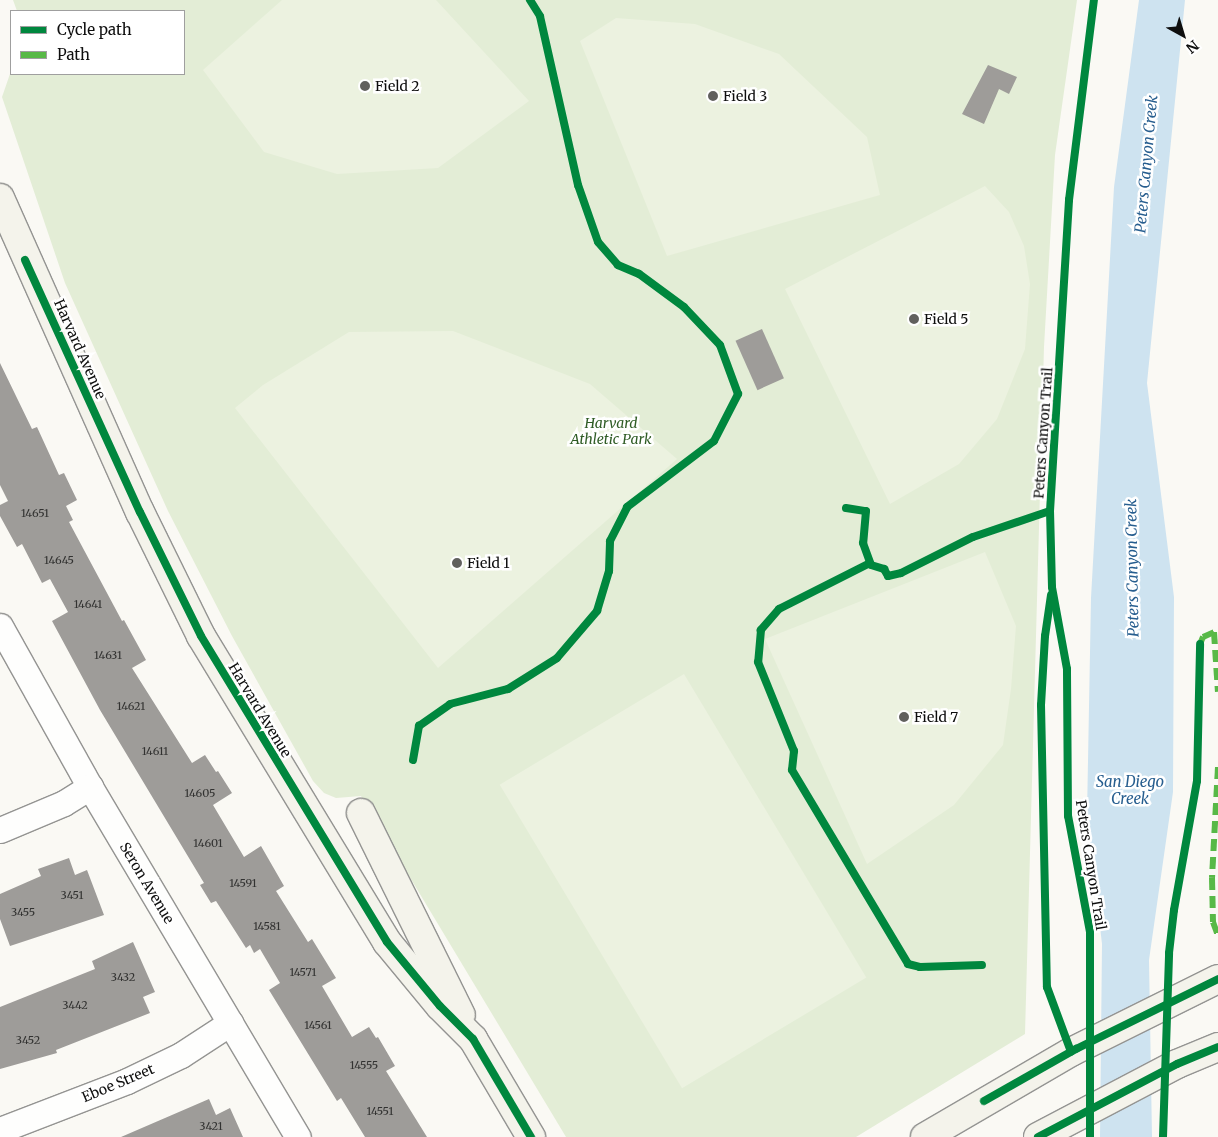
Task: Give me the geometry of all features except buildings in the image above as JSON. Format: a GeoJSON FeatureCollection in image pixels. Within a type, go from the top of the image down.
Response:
{"type":"FeatureCollection","features":[{"type":"Feature","properties":{"kind":"main road","name":"Harvard Avenue"},"geometry":{"type":"LineString","coordinates":[[0,198],[140,512],[202,636],[387,942],[440,1006],[473,1039],[531,1137]]}},
{"type":"Feature","properties":{"kind":"main road"},"geometry":{"type":"LineString","coordinates":[[361,813],[473,1039]]}},
{"type":"Feature","properties":{"kind":"main road"},"geometry":{"type":"LineString","coordinates":[[924,1137],[1076,1049],[1218,979]]}},
{"type":"Feature","properties":{"kind":"main road"},"geometry":{"type":"LineString","coordinates":[[1038,1137],[1177,1064],[1218,1047]]}},
{"type":"Feature","properties":{"kind":"street","name":"Seron Avenue"},"geometry":{"type":"LineString","coordinates":[[0,626],[90,787],[298,1137]]}},
{"type":"Feature","properties":{"kind":"street"},"geometry":{"type":"LineString","coordinates":[[0,830],[64,803],[90,787]]}},
{"type":"Feature","properties":{"kind":"street","name":"Eboe Street"},"geometry":{"type":"LineString","coordinates":[[0,1130],[127,1081],[181,1055],[230,1023]]}},
{"type":"Feature","properties":{"kind":"green space","name":"Harvard Athletic Park"},"geometry":{"type":"Polygon","coordinates":[[[13,0],[1077,0],[1055,155],[1044,347],[1025,1034],[856,1137],[566,1137],[361,796],[336,798],[324,793],[313,781],[232,636],[168,511],[65,283],[2,97],[10,74],[185,75],[185,10],[17,10],[13,0]]]}},
{"type":"Feature","properties":{"kind":"green space","name":"Field 2"},"geometry":{"type":"Polygon","coordinates":[[[282,0],[436,0],[529,101],[438,168],[337,174],[264,152],[203,70],[282,0]]]}},
{"type":"Feature","properties":{"kind":"green space","name":"Field 3"},"geometry":{"type":"Polygon","coordinates":[[[616,18],[695,24],[779,54],[867,137],[880,195],[667,256],[580,41],[616,18]]]}},
{"type":"Feature","properties":{"kind":"green space","name":"Field 5"},"geometry":{"type":"Polygon","coordinates":[[[985,186],[1009,212],[1024,246],[1030,284],[1025,349],[997,419],[959,464],[890,504],[785,289],[985,186]]]}},
{"type":"Feature","properties":{"kind":"green space","name":"Field 1"},"geometry":{"type":"Polygon","coordinates":[[[453,331],[590,384],[677,459],[438,668],[235,408],[263,385],[349,332],[453,331]]]}},
{"type":"Feature","properties":{"kind":"green space","name":"Field 7"},"geometry":{"type":"Polygon","coordinates":[[[985,552],[1016,626],[1011,689],[1003,745],[954,805],[867,864],[765,639],[985,552]]]}},
{"type":"Feature","properties":{"kind":"green space"},"geometry":{"type":"Polygon","coordinates":[[[684,674],[866,977],[682,1088],[500,785],[684,674]]]}},
{"type":"Feature","properties":{"kind":"water","name":"San Diego Creek"},"geometry":{"type":"Polygon","coordinates":[[[1139,0],[1185,0],[1147,383],[1174,597],[1173,792],[1149,960],[1152,1137],[1100,1137],[1102,944],[1087,815],[1091,598],[1114,187],[1139,0]]]}},
{"type":"Feature","properties":{"kind":"marked path"},"geometry":{"type":"LineString","coordinates":[[1200,644],[1203,637],[1214,632],[1218,692]]}},
{"type":"Feature","properties":{"kind":"marked path"},"geometry":{"type":"LineString","coordinates":[[1218,767],[1212,878],[1213,922],[1218,936]]}},
{"type":"Feature","properties":{"kind":"cycle path"},"geometry":{"type":"LineString","coordinates":[[413,760],[419,726],[450,704],[508,689],[557,658],[597,611],[609,571],[610,541],[627,507],[714,441],[738,394],[720,345],[684,307],[639,274],[618,265],[598,242],[578,185],[540,16],[530,0]]}},
{"type":"Feature","properties":{"kind":"cycle path","name":"Peters Canyon Trail"},"geometry":{"type":"LineString","coordinates":[[1090,1137],[1090,932],[1068,816],[1067,669],[1052,587],[1050,511],[1069,200],[1094,0]]}},
{"type":"Feature","properties":{"kind":"cycle path"},"geometry":{"type":"LineString","coordinates":[[25,260],[140,512],[201,636],[387,942],[440,1006],[473,1039],[531,1137]]}},
{"type":"Feature","properties":{"kind":"cycle path"},"geometry":{"type":"LineString","coordinates":[[846,508],[866,511],[863,543],[871,565],[884,569],[888,576],[901,573],[973,537],[1050,511]]}},
{"type":"Feature","properties":{"kind":"cycle path"},"geometry":{"type":"LineString","coordinates":[[870,563],[779,609],[761,630],[758,662],[794,751],[792,770],[908,964],[920,967],[982,965]]}},
{"type":"Feature","properties":{"kind":"cycle path"},"geometry":{"type":"LineString","coordinates":[[1051,595],[1045,636],[1041,705],[1047,987],[1071,1052]]}},
{"type":"Feature","properties":{"kind":"cycle path"},"geometry":{"type":"LineString","coordinates":[[1163,1137],[1169,953],[1174,910],[1197,781],[1200,644]]}},
{"type":"Feature","properties":{"kind":"cycle path"},"geometry":{"type":"LineString","coordinates":[[984,1101],[1076,1049],[1218,979]]}},
{"type":"Feature","properties":{"kind":"cycle path"},"geometry":{"type":"LineString","coordinates":[[1038,1137],[1177,1064],[1218,1047]]}},
{"type":"Feature","properties":{"kind":"place","name":"Field 2"},"geometry":{"type":"Point","coordinates":[365,86]}},
{"type":"Feature","properties":{"kind":"place","name":"Field 3"},"geometry":{"type":"Point","coordinates":[713,96]}},
{"type":"Feature","properties":{"kind":"place","name":"Field 5"},"geometry":{"type":"Point","coordinates":[914,319]}},
{"type":"Feature","properties":{"kind":"place","name":"Field 1"},"geometry":{"type":"Point","coordinates":[457,563]}},
{"type":"Feature","properties":{"kind":"place","name":"Field 7"},"geometry":{"type":"Point","coordinates":[904,717]}},
{"type":"Feature","properties":{"kind":"water label","name":"Peters Canyon Creek"},"geometry":{"type":"Point","coordinates":[1146,164]}},
{"type":"Feature","properties":{"kind":"water label","name":"Peters Canyon Creek"},"geometry":{"type":"Point","coordinates":[1132,568]}}]}
